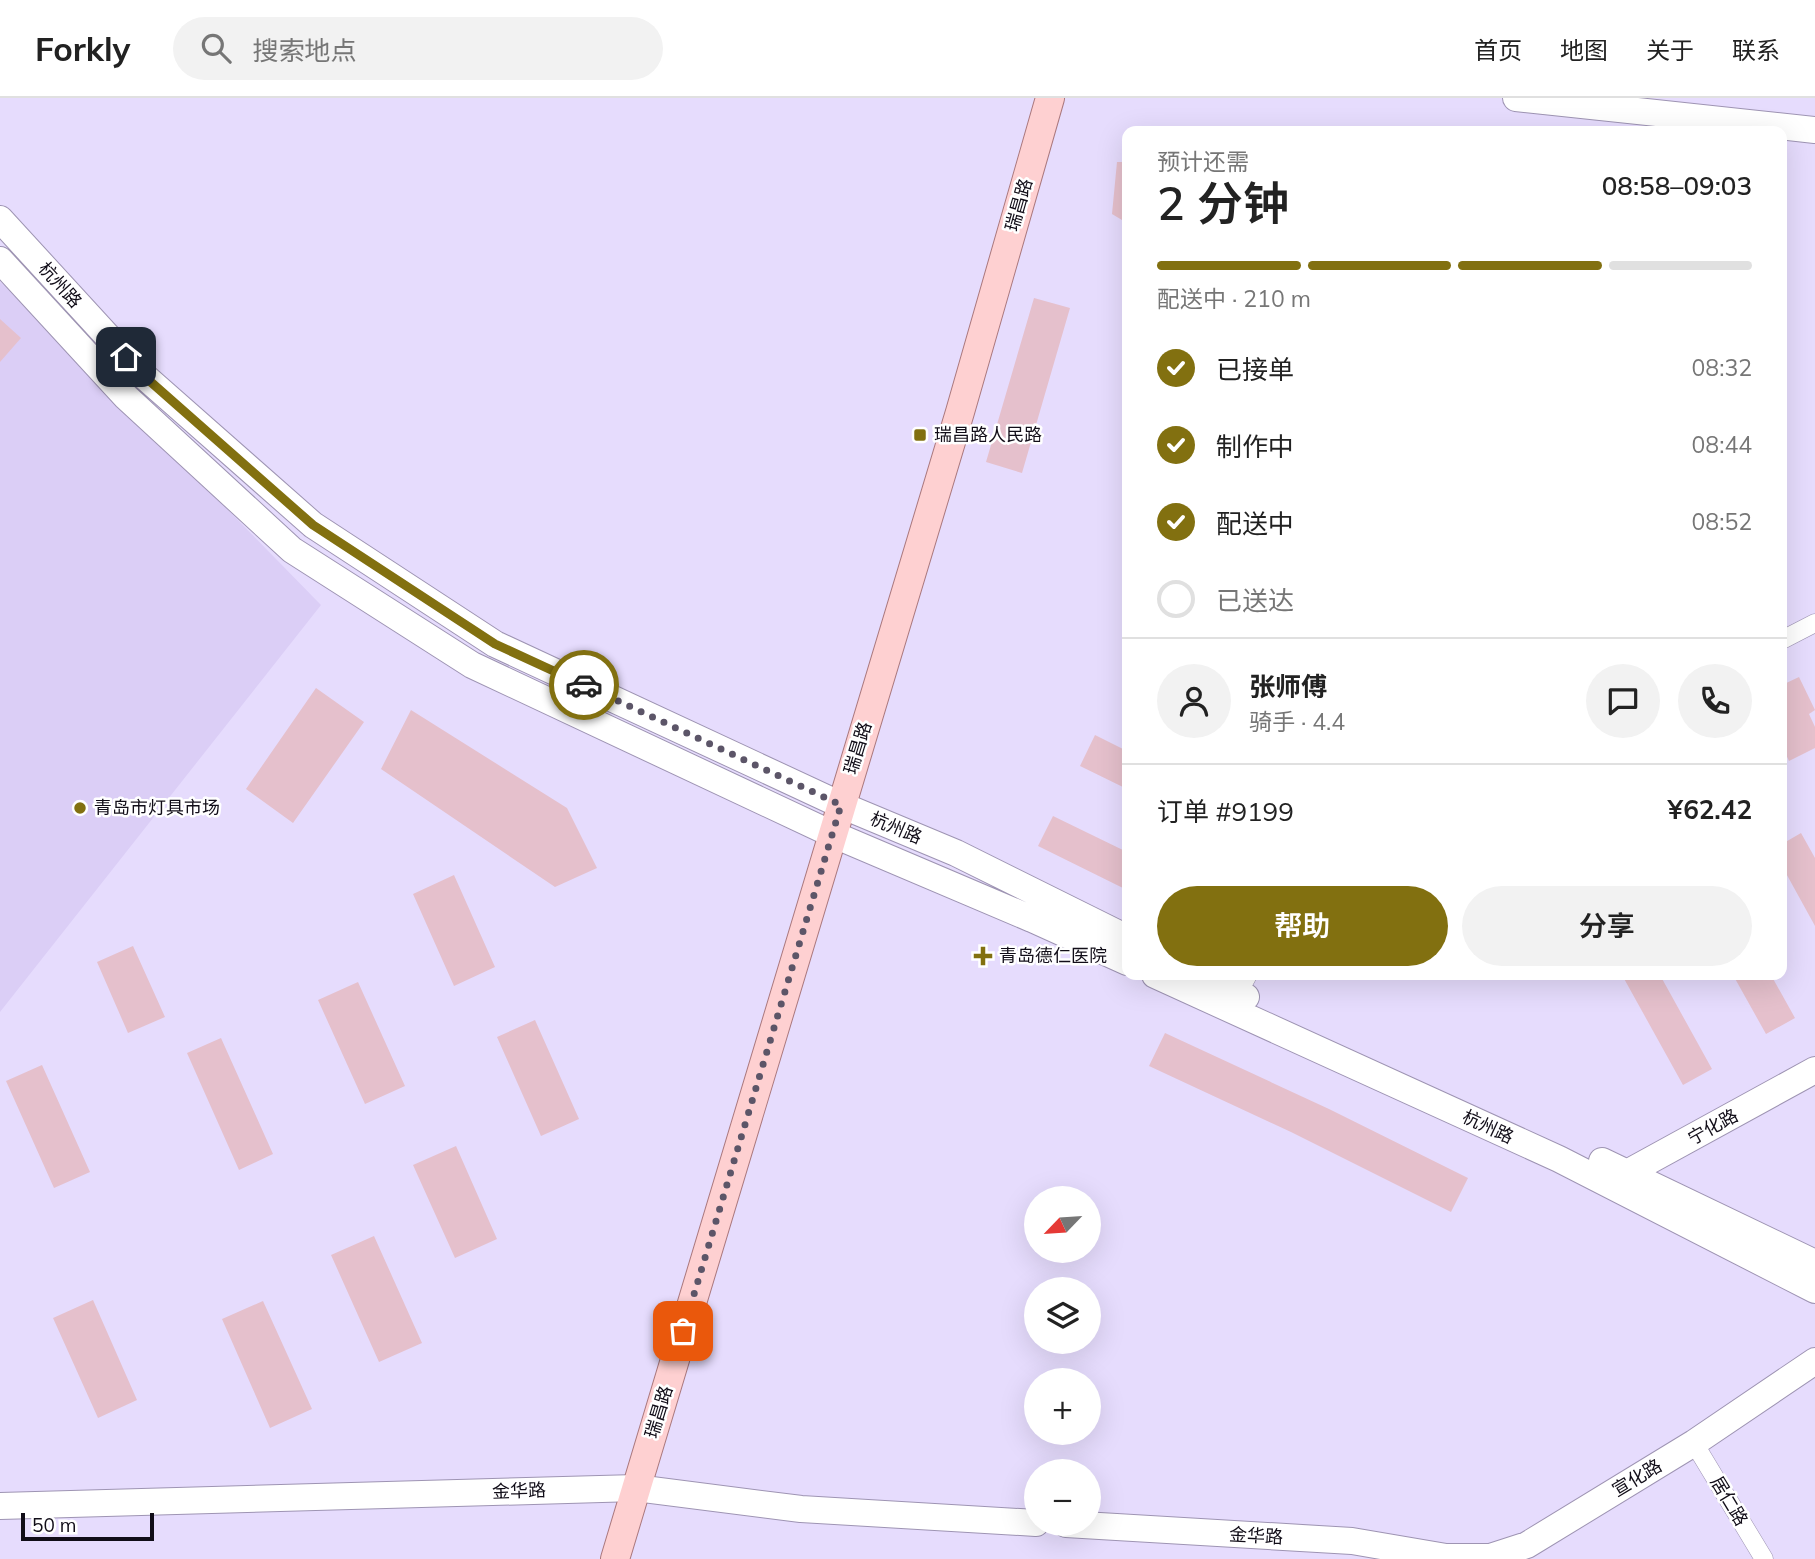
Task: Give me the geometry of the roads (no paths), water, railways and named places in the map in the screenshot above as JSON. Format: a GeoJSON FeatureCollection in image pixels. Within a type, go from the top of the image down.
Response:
{"type":"FeatureCollection","features":[{"type":"Feature","properties":{"kind":"main road","name":"瑞昌路"},"geometry":{"type":"LineString","coordinates":[[615,1559],[960,412],[1049,98]]}},
{"type":"Feature","properties":{"kind":"main road"},"geometry":{"type":"LineString","coordinates":[[1516,98],[1778,126]]}},
{"type":"Feature","properties":{"kind":"main road"},"geometry":{"type":"LineString","coordinates":[[1787,127],[1815,130]]}},
{"type":"Feature","properties":{"kind":"main road","name":"杭州路"},"geometry":{"type":"LineString","coordinates":[[0,219],[144,376],[313,525],[495,644],[841,805],[956,853],[1122,936]]}},
{"type":"Feature","properties":{"kind":"main road","name":"杭州路"},"geometry":{"type":"LineString","coordinates":[[0,260],[126,397],[292,550],[472,665],[832,834],[1122,960]]}},
{"type":"Feature","properties":{"kind":"main road","name":"杭州路"},"geometry":{"type":"LineString","coordinates":[[1166,980],[1559,1159],[1620,1180],[1815,1263]]}},
{"type":"Feature","properties":{"kind":"main road","name":"杭州路"},"geometry":{"type":"LineString","coordinates":[[1224,980],[1243,984],[1620,1180],[1815,1290]]}},
{"type":"Feature","properties":{"kind":"main road","name":"宁化路"},"geometry":{"type":"LineString","coordinates":[[1620,1180],[1815,1070]]}},
{"type":"Feature","properties":{"kind":"main road","name":"宣化路"},"geometry":{"type":"LineString","coordinates":[[1446,1558],[1490,1557],[1527,1545],[1694,1443],[1815,1361]]}},
{"type":"Feature","properties":{"kind":"main road","name":"金华路"},"geometry":{"type":"LineString","coordinates":[[0,1506],[636,1488],[801,1509],[1024,1521]]}},
{"type":"Feature","properties":{"kind":"main road","name":"金华路"},"geometry":{"type":"LineString","coordinates":[[1101,1526],[1352,1541],[1446,1558]]}},
{"type":"Feature","properties":{"kind":"street"},"geometry":{"type":"LineString","coordinates":[[1787,637],[1815,623]]}},
{"type":"Feature","properties":{"kind":"street","name":"居仁路"},"geometry":{"type":"LineString","coordinates":[[1694,1443],[1763,1559]]}},
{"type":"Feature","properties":{"kind":"street"},"geometry":{"type":"LineString","coordinates":[[0,1494],[29,1505]]}},
{"type":"Feature","properties":{"kind":"place","name":"瑞昌路人民路"},"geometry":{"type":"Point","coordinates":[920,435]}},
{"type":"Feature","properties":{"kind":"place","name":"青岛市灯具市场"},"geometry":{"type":"Point","coordinates":[80,808]}},
{"type":"Feature","properties":{"kind":"place","name":"青岛德仁医院"},"geometry":{"type":"Point","coordinates":[983,956]}}]}
